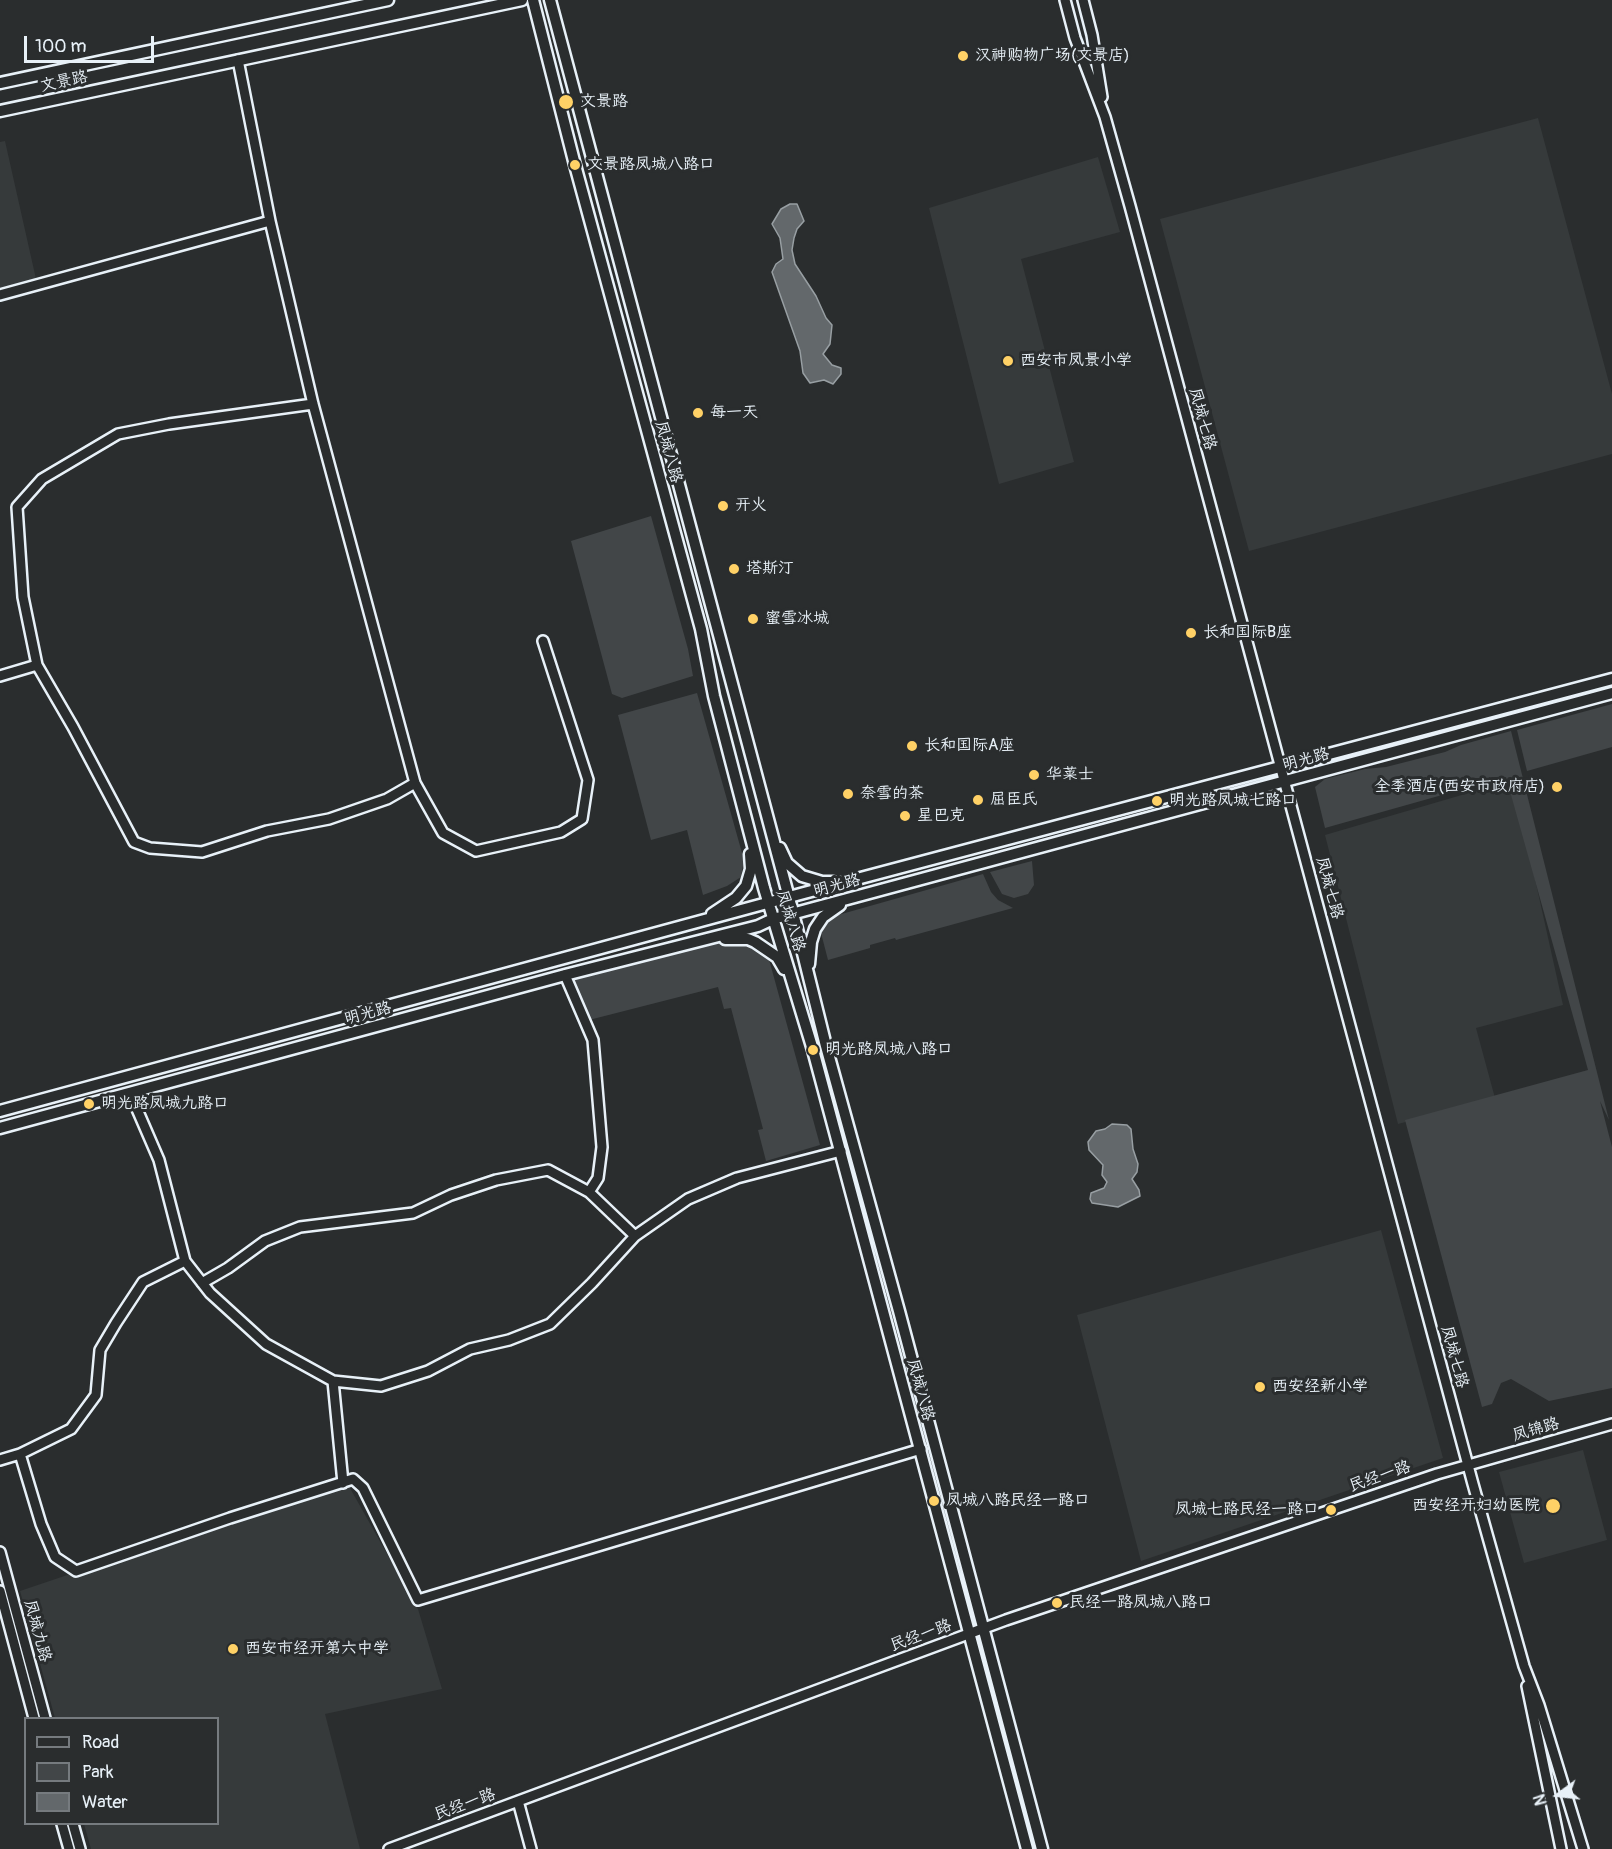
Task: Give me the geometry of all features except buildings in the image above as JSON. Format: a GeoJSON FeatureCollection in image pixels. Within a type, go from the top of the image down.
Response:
{"type":"FeatureCollection","features":[{"type":"Feature","properties":{"kind":"main road","name":"文景路"},"geometry":{"type":"LineString","coordinates":[[0,83],[388,0]]}},
{"type":"Feature","properties":{"kind":"main road","name":"文景路"},"geometry":{"type":"LineString","coordinates":[[0,111],[522,0]]}},
{"type":"Feature","properties":{"kind":"main road","name":"凤城八路"},"geometry":{"type":"LineString","coordinates":[[533,0],[578,176],[701,629],[714,696],[768,902],[841,1151],[1027,1849]]}},
{"type":"Feature","properties":{"kind":"main road","name":"凤城八路"},"geometry":{"type":"LineString","coordinates":[[550,0],[1042,1849]]}},
{"type":"Feature","properties":{"kind":"main road","name":"明光路"},"geometry":{"type":"LineString","coordinates":[[0,1111],[768,902],[1612,679]]}},
{"type":"Feature","properties":{"kind":"main road","name":"明光路"},"geometry":{"type":"LineString","coordinates":[[0,1128],[565,975],[758,926],[793,913],[1612,693]]}},
{"type":"Feature","properties":{"kind":"main road"},"geometry":{"type":"LineString","coordinates":[[768,823],[787,863],[802,876],[822,882],[849,881]]}},
{"type":"Feature","properties":{"kind":"main road"},"geometry":{"type":"LineString","coordinates":[[701,920],[730,903],[746,886],[751,869],[749,830]]}},
{"type":"Feature","properties":{"kind":"main road"},"geometry":{"type":"LineString","coordinates":[[810,982],[808,957],[815,929],[823,917],[853,897]]}},
{"type":"Feature","properties":{"kind":"main road"},"geometry":{"type":"LineString","coordinates":[[707,939],[748,939],[762,945],[777,957],[794,986]]}},
{"type":"Feature","properties":{"kind":"street","name":"凤城七路"},"geometry":{"type":"LineString","coordinates":[[1065,0],[1075,38],[1105,117],[1467,1465],[1524,1666],[1539,1705],[1583,1849]]}},
{"type":"Feature","properties":{"kind":"street","name":"凤城七路"},"geometry":{"type":"LineString","coordinates":[[1083,0],[1092,35],[1105,117]]}},
{"type":"Feature","properties":{"kind":"street"},"geometry":{"type":"LineString","coordinates":[[238,60],[270,221],[313,404],[415,783],[443,833],[476,851],[561,832],[582,819],[588,780],[543,641]]}},
{"type":"Feature","properties":{"kind":"street"},"geometry":{"type":"LineString","coordinates":[[0,295],[270,221]]}},
{"type":"Feature","properties":{"kind":"street"},"geometry":{"type":"LineString","coordinates":[[313,404],[169,424],[118,434],[42,479],[17,507],[23,597],[37,665],[134,842],[150,848],[202,852],[267,831],[329,819],[387,799],[415,783]]}},
{"type":"Feature","properties":{"kind":"street"},"geometry":{"type":"LineString","coordinates":[[0,676],[37,665]]}},
{"type":"Feature","properties":{"kind":"street"},"geometry":{"type":"LineString","coordinates":[[565,975],[593,1040],[602,1147],[598,1178],[589,1192]]}},
{"type":"Feature","properties":{"kind":"street"},"geometry":{"type":"LineString","coordinates":[[130,1093],[159,1160],[185,1261],[210,1293],[266,1344],[333,1381],[381,1386],[428,1371],[470,1348],[509,1340],[550,1324],[635,1236],[688,1199],[737,1178],[841,1151]]}},
{"type":"Feature","properties":{"kind":"street"},"geometry":{"type":"LineString","coordinates":[[202,1283],[266,1241],[300,1227],[413,1212],[451,1195],[496,1180],[548,1170],[589,1192],[635,1236]]}},
{"type":"Feature","properties":{"kind":"street"},"geometry":{"type":"LineString","coordinates":[[0,1460],[20,1454],[71,1430],[96,1395],[100,1350],[143,1282],[185,1261]]}},
{"type":"Feature","properties":{"kind":"street"},"geometry":{"type":"LineString","coordinates":[[333,1381],[343,1483]]}},
{"type":"Feature","properties":{"kind":"street","name":"凤锦路"},"geometry":{"type":"LineString","coordinates":[[1467,1465],[1612,1424]]}},
{"type":"Feature","properties":{"kind":"street"},"geometry":{"type":"LineString","coordinates":[[20,1454],[41,1524],[55,1557],[76,1571],[353,1479],[363,1488],[418,1600],[921,1449]]}},
{"type":"Feature","properties":{"kind":"street","name":"民经一路"},"geometry":{"type":"LineString","coordinates":[[389,1849],[983,1629],[1467,1465]]}},
{"type":"Feature","properties":{"kind":"street","name":"凤城九路"},"geometry":{"type":"LineString","coordinates":[[0,1552],[44,1717]]}},
{"type":"Feature","properties":{"kind":"street","name":"凤城九路"},"geometry":{"type":"LineString","coordinates":[[0,1591],[33,1717]]}},
{"type":"Feature","properties":{"kind":"street","name":"凤城七路"},"geometry":{"type":"LineString","coordinates":[[1524,1666],[1531,1710],[1561,1849]]}},
{"type":"Feature","properties":{"kind":"street"},"geometry":{"type":"LineString","coordinates":[[518,1801],[531,1849]]}},
{"type":"Feature","properties":{"kind":"street"},"geometry":{"type":"LineString","coordinates":[[62,1825],[69,1849]]}},
{"type":"Feature","properties":{"kind":"street"},"geometry":{"type":"LineString","coordinates":[[73,1825],[80,1849]]}},
{"type":"Feature","properties":{"kind":"shaded area"},"geometry":{"type":"Polygon","coordinates":[[[1538,118],[1612,394],[1612,454],[1249,551],[1160,219],[1538,118]]]}},
{"type":"Feature","properties":{"kind":"shaded area"},"geometry":{"type":"Polygon","coordinates":[[[5,141],[36,279],[0,288],[0,142],[5,141]]]}},
{"type":"Feature","properties":{"kind":"shaded area","name":"西安市凤景小学"},"geometry":{"type":"Polygon","coordinates":[[[1098,157],[1120,232],[1021,259],[1074,462],[999,484],[929,208],[1098,157]]]}},
{"type":"Feature","properties":{"kind":"shaded area"},"geometry":{"type":"Polygon","coordinates":[[[1513,780],[1563,1005],[1476,1028],[1495,1098],[1398,1124],[1325,835],[1513,780]]]}},
{"type":"Feature","properties":{"kind":"shaded area","name":"西安经新小学"},"geometry":{"type":"Polygon","coordinates":[[[1381,1230],[1443,1458],[1141,1561],[1077,1315],[1381,1230]]]}},
{"type":"Feature","properties":{"kind":"shaded area","name":"西安经开妇幼医院"},"geometry":{"type":"Polygon","coordinates":[[[1583,1450],[1607,1540],[1524,1563],[1499,1472],[1583,1450]]]}},
{"type":"Feature","properties":{"kind":"shaded area","name":"西安市经开第六中学"},"geometry":{"type":"Polygon","coordinates":[[[346,1481],[418,1609],[442,1689],[325,1714],[360,1849],[91,1849],[84,1825],[219,1825],[219,1717],[55,1717],[20,1591],[346,1481]]]}},
{"type":"Feature","properties":{"kind":"green space"},"geometry":{"type":"Polygon","coordinates":[[[651,516],[688,649],[693,676],[622,698],[612,694],[571,541],[651,516]]]}},
{"type":"Feature","properties":{"kind":"green space"},"geometry":{"type":"Polygon","coordinates":[[[697,693],[744,860],[741,877],[727,886],[703,895],[687,830],[651,840],[618,715],[697,693]]]}},
{"type":"Feature","properties":{"kind":"green space"},"geometry":{"type":"Polygon","coordinates":[[[1612,704],[1612,747],[1527,771],[1517,730],[1612,704]]]}},
{"type":"Feature","properties":{"kind":"green space"},"geometry":{"type":"Polygon","coordinates":[[[1511,731],[1609,1120],[1600,1101],[1612,1147],[1612,1388],[1549,1401],[1511,1379],[1501,1383],[1492,1404],[1482,1407],[1405,1120],[1588,1070],[1506,777],[1325,828],[1315,787],[1325,779],[1445,752],[1461,745],[1511,731]]]}},
{"type":"Feature","properties":{"kind":"green space"},"geometry":{"type":"Polygon","coordinates":[[[1032,861],[1034,885],[1028,894],[1014,898],[1002,894],[990,872],[1032,861]]]}},
{"type":"Feature","properties":{"kind":"green space"},"geometry":{"type":"Polygon","coordinates":[[[983,874],[991,892],[998,900],[1013,908],[870,945],[870,948],[828,960],[821,933],[831,917],[983,874]]]}},
{"type":"Feature","properties":{"kind":"green space"},"geometry":{"type":"Polygon","coordinates":[[[731,937],[762,943],[770,963],[820,1145],[766,1161],[758,1130],[763,1129],[731,1008],[724,1009],[718,987],[589,1020],[574,979],[731,937]]]}},
{"type":"Feature","properties":{"kind":"water"},"geometry":{"type":"Polygon","coordinates":[[[790,204],[797,204],[804,221],[797,229],[794,238],[792,250],[795,264],[832,325],[830,344],[823,354],[832,365],[841,368],[841,374],[833,384],[824,380],[810,383],[803,373],[800,351],[772,272],[776,264],[783,259],[780,238],[772,224],[781,209],[790,204]]]}},
{"type":"Feature","properties":{"kind":"water"},"geometry":{"type":"Polygon","coordinates":[[[1112,1124],[1127,1125],[1131,1129],[1133,1149],[1138,1164],[1137,1172],[1132,1179],[1140,1196],[1118,1207],[1092,1203],[1090,1199],[1091,1193],[1104,1188],[1107,1182],[1102,1175],[1103,1165],[1089,1150],[1088,1142],[1096,1131],[1112,1124]]]}},
{"type":"Feature","properties":{"kind":"place","name":"汉神购物广场(文景店)"},"geometry":{"type":"Point","coordinates":[963,56]}},
{"type":"Feature","properties":{"kind":"place","name":"文景路"},"geometry":{"type":"Point","coordinates":[566,102]}},
{"type":"Feature","properties":{"kind":"place","name":"文景路凤城八路口"},"geometry":{"type":"Point","coordinates":[575,165]}},
{"type":"Feature","properties":{"kind":"place","name":"西安市凤景小学"},"geometry":{"type":"Point","coordinates":[1008,361]}},
{"type":"Feature","properties":{"kind":"place","name":"每一天"},"geometry":{"type":"Point","coordinates":[698,413]}},
{"type":"Feature","properties":{"kind":"place","name":"开火"},"geometry":{"type":"Point","coordinates":[723,506]}},
{"type":"Feature","properties":{"kind":"place","name":"塔斯汀"},"geometry":{"type":"Point","coordinates":[734,569]}},
{"type":"Feature","properties":{"kind":"place","name":"蜜雪冰城"},"geometry":{"type":"Point","coordinates":[753,619]}},
{"type":"Feature","properties":{"kind":"place","name":"长和国际B座"},"geometry":{"type":"Point","coordinates":[1191,633]}},
{"type":"Feature","properties":{"kind":"place","name":"长和国际A座"},"geometry":{"type":"Point","coordinates":[912,746]}},
{"type":"Feature","properties":{"kind":"place","name":"华莱士"},"geometry":{"type":"Point","coordinates":[1034,775]}},
{"type":"Feature","properties":{"kind":"place","name":"全季酒店(西安市政府店)"},"geometry":{"type":"Point","coordinates":[1557,787]}},
{"type":"Feature","properties":{"kind":"place","name":"奈雪的茶"},"geometry":{"type":"Point","coordinates":[848,794]}},
{"type":"Feature","properties":{"kind":"place","name":"屈臣氏"},"geometry":{"type":"Point","coordinates":[978,800]}},
{"type":"Feature","properties":{"kind":"place","name":"明光路凤城七路口"},"geometry":{"type":"Point","coordinates":[1157,801]}},
{"type":"Feature","properties":{"kind":"place","name":"星巴克"},"geometry":{"type":"Point","coordinates":[905,816]}},
{"type":"Feature","properties":{"kind":"place","name":"明光路凤城八路口"},"geometry":{"type":"Point","coordinates":[813,1050]}},
{"type":"Feature","properties":{"kind":"place","name":"明光路凤城九路口"},"geometry":{"type":"Point","coordinates":[89,1104]}},
{"type":"Feature","properties":{"kind":"place","name":"西安经新小学"},"geometry":{"type":"Point","coordinates":[1260,1387]}},
{"type":"Feature","properties":{"kind":"place","name":"凤城八路民经一路口"},"geometry":{"type":"Point","coordinates":[934,1501]}},
{"type":"Feature","properties":{"kind":"place","name":"西安经开妇幼医院"},"geometry":{"type":"Point","coordinates":[1553,1506]}},
{"type":"Feature","properties":{"kind":"place","name":"凤城七路民经一路口"},"geometry":{"type":"Point","coordinates":[1331,1510]}},
{"type":"Feature","properties":{"kind":"place","name":"民经一路凤城八路口"},"geometry":{"type":"Point","coordinates":[1057,1603]}},
{"type":"Feature","properties":{"kind":"place","name":"西安市经开第六中学"},"geometry":{"type":"Point","coordinates":[233,1649]}}]}
